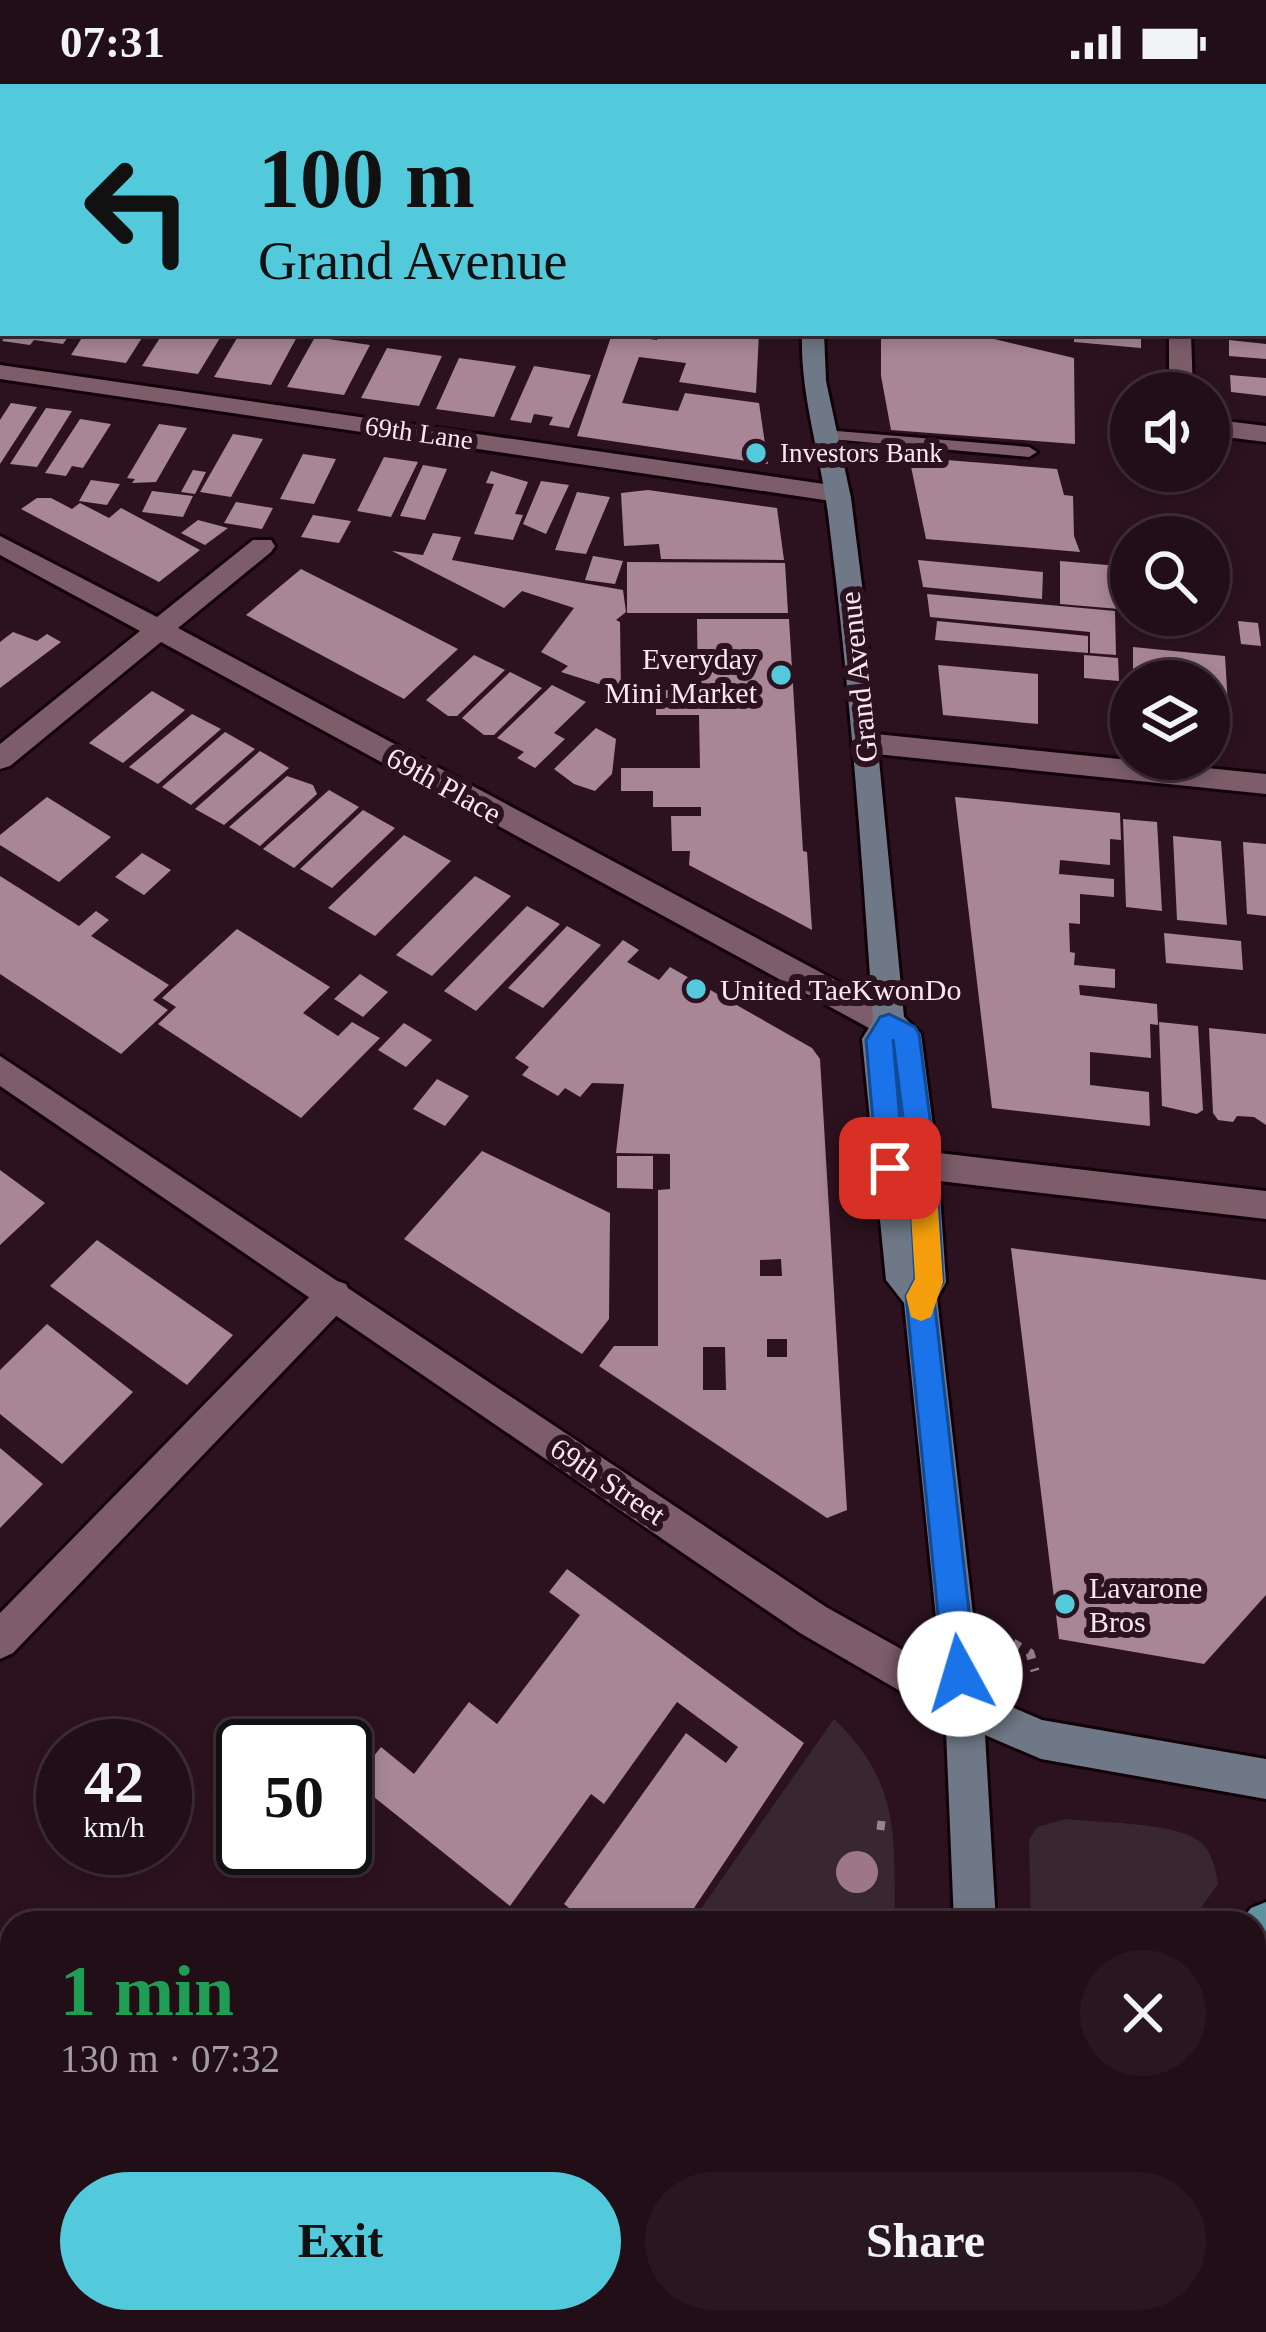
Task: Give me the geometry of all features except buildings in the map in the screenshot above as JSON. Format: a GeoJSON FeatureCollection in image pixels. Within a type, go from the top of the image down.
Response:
{"type":"FeatureCollection","features":[{"type":"Feature","properties":{"kind":"main road","name":"Grand Avenue"},"geometry":{"type":"LineString","coordinates":[[813,336],[810,370],[838,494],[866,743],[889,1024],[878,1040],[902,1280],[920,1296]]}},
{"type":"Feature","properties":{"kind":"main road","name":"Grand Avenue"},"geometry":{"type":"LineString","coordinates":[[889,1024],[906,1034],[922,1165],[929,1282],[920,1296],[964,1706],[974,1911]]}},
{"type":"Feature","properties":{"kind":"main road","name":"69th Street"},"geometry":{"type":"LineString","coordinates":[[964,1706],[1041,1738],[1266,1779]]}},
{"type":"Feature","properties":{"kind":"street"},"geometry":{"type":"LineString","coordinates":[[1180,336],[1181,372]]}},
{"type":"Feature","properties":{"kind":"street","name":"69th Lane"},"geometry":{"type":"LineString","coordinates":[[0,372],[838,494]]}},
{"type":"Feature","properties":{"kind":"street"},"geometry":{"type":"LineString","coordinates":[[1230,430],[1266,434]]}},
{"type":"Feature","properties":{"kind":"street","name":"69th Place"},"geometry":{"type":"LineString","coordinates":[[0,544],[889,1024]]}},
{"type":"Feature","properties":{"kind":"street"},"geometry":{"type":"LineString","coordinates":[[0,759],[262,546]]}},
{"type":"Feature","properties":{"kind":"street"},"geometry":{"type":"LineString","coordinates":[[866,743],[1266,784]]}},
{"type":"Feature","properties":{"kind":"street","name":"69th Street"},"geometry":{"type":"LineString","coordinates":[[0,1069],[814,1620],[964,1706]]}},
{"type":"Feature","properties":{"kind":"street"},"geometry":{"type":"LineString","coordinates":[[922,1165],[1266,1204]]}},
{"type":"Feature","properties":{"kind":"street"},"geometry":{"type":"LineString","coordinates":[[0,1640],[334,1294]]}},
{"type":"Feature","properties":{"kind":"lane"},"geometry":{"type":"LineString","coordinates":[[825,435],[1029,452]]}},
{"type":"Feature","properties":{"kind":"path"},"geometry":{"type":"LineString","coordinates":[[1012,1643],[1030,1653],[1035,1671]]}},
{"type":"Feature","properties":{"kind":"path"},"geometry":{"type":"LineString","coordinates":[[877,1825],[893,1827]]}},
{"type":"Feature","properties":{"kind":"shaded area"},"geometry":{"type":"Polygon","coordinates":[[[834,1719],[872,1766],[882,1789],[893,1838],[895,1911],[699,1911],[834,1719]]]}},
{"type":"Feature","properties":{"kind":"shaded area"},"geometry":{"type":"Polygon","coordinates":[[[1066,1819],[1173,1830],[1199,1841],[1207,1850],[1218,1884],[1199,1911],[1031,1911],[1029,1840],[1037,1827],[1066,1819]]]}},
{"type":"Feature","properties":{"kind":"slow traffic"},"geometry":{"type":"LineString","coordinates":[[920,1149],[929,1282],[920,1296],[921,1308]]}},
{"type":"Feature","properties":{"kind":"place","name":"Investors Bank"},"geometry":{"type":"Point","coordinates":[756,453]}},
{"type":"Feature","properties":{"kind":"place","name":"Everyday Mini Market"},"geometry":{"type":"Point","coordinates":[781,675]}},
{"type":"Feature","properties":{"kind":"place","name":"United TaeKwonDo"},"geometry":{"type":"Point","coordinates":[696,989]}},
{"type":"Feature","properties":{"kind":"place","name":"Lavarone Bros"},"geometry":{"type":"Point","coordinates":[1065,1604]}},
{"type":"Feature","properties":{"kind":"route"},"geometry":{"type":"LineString","coordinates":[[890,1168],[878,1040],[889,1024],[906,1034],[922,1165],[929,1282],[920,1296],[960,1674]]}}]}
